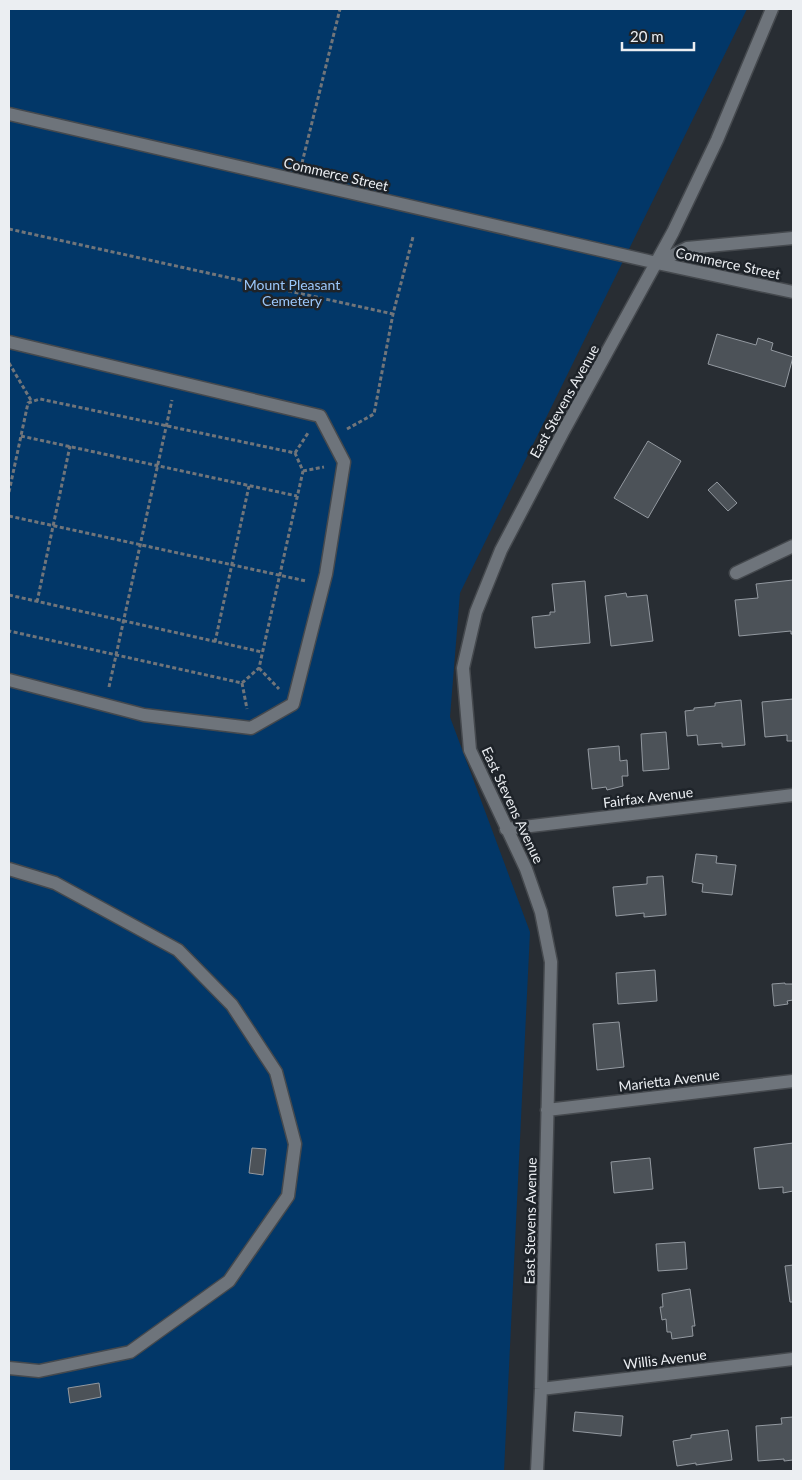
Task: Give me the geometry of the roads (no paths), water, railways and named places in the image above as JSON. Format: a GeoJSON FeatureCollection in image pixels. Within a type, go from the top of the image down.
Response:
{"type":"FeatureCollection","features":[{"type":"Feature","properties":{"kind":"street","name":"East Stevens Avenue"},"geometry":{"type":"LineString","coordinates":[[537,1471],[541,1389],[551,962],[541,912],[526,869],[470,750],[463,668],[476,612],[501,550],[563,432],[673,232],[716,140],[772,9]]}},
{"type":"Feature","properties":{"kind":"street","name":"Commerce Street"},"geometry":{"type":"LineString","coordinates":[[9,114],[657,263],[793,292]]}},
{"type":"Feature","properties":{"kind":"street","name":"Commerce Street"},"geometry":{"type":"LineString","coordinates":[[657,263],[687,248],[793,238]]}},
{"type":"Feature","properties":{"kind":"street"},"geometry":{"type":"LineString","coordinates":[[9,342],[320,416],[344,462],[326,574],[292,704],[251,728],[144,715],[9,680]]}},
{"type":"Feature","properties":{"kind":"street"},"geometry":{"type":"LineString","coordinates":[[736,573],[793,546]]}},
{"type":"Feature","properties":{"kind":"street","name":"Fairfax Avenue"},"geometry":{"type":"LineString","coordinates":[[506,829],[793,795]]}},
{"type":"Feature","properties":{"kind":"street"},"geometry":{"type":"LineString","coordinates":[[9,869],[54,883],[178,950],[232,1005],[276,1072],[295,1144],[288,1196],[229,1281],[130,1352],[39,1371],[9,1368]]}},
{"type":"Feature","properties":{"kind":"street","name":"Marietta Avenue"},"geometry":{"type":"LineString","coordinates":[[547,1110],[793,1081]]}},
{"type":"Feature","properties":{"kind":"street","name":"Willis Avenue"},"geometry":{"type":"LineString","coordinates":[[541,1389],[793,1359]]}},
{"type":"Feature","properties":{"kind":"park label","name":"Mount Pleasant Cemetery"},"geometry":{"type":"Point","coordinates":[292,292]}}]}
